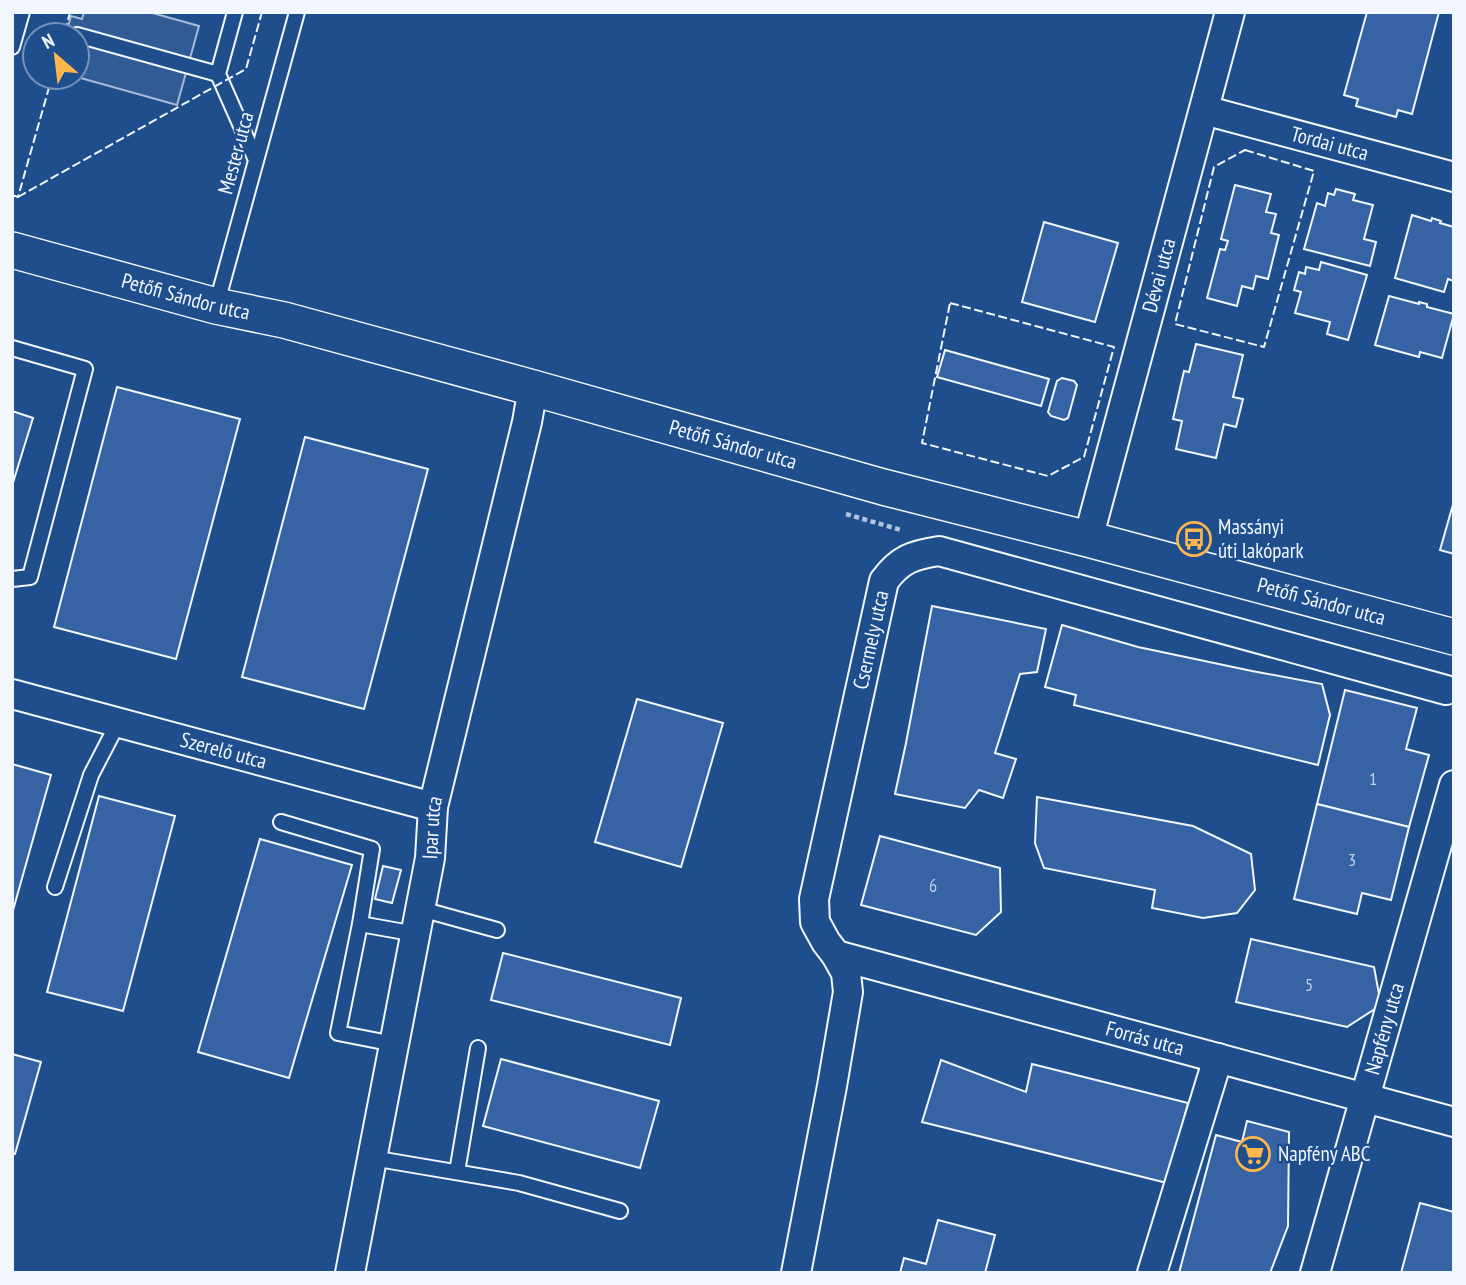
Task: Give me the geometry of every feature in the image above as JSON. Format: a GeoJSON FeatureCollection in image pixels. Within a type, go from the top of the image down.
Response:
{"type":"FeatureCollection","features":[{"type":"Feature","properties":{"kind":"street","name":"Dévai utca"},"geometry":{"type":"LineString","coordinates":[[1088,539],[1230,12]]}},
{"type":"Feature","properties":{"kind":"street","name":"Tordai utca"},"geometry":{"type":"LineString","coordinates":[[1204,110],[1454,177]]}},
{"type":"Feature","properties":{"kind":"street","name":"Petőfi Sándor utca"},"geometry":{"type":"LineString","coordinates":[[15,254],[216,306],[284,320],[883,487],[1454,637]]}},
{"type":"Feature","properties":{"kind":"street","name":"Ipar utca"},"geometry":{"type":"LineString","coordinates":[[350,1273],[419,922],[430,858],[433,807],[533,388]]}},
{"type":"Feature","properties":{"kind":"street","name":"Csermely utca"},"geometry":{"type":"LineString","coordinates":[[796,1273],[848,992],[846,973],[815,922],[814,899],[884,581],[893,569],[905,560],[939,551],[1446,690]]}},
{"type":"Feature","properties":{"kind":"street","name":"Szerelő utca"},"geometry":{"type":"LineString","coordinates":[[12,694],[433,807]]}},
{"type":"Feature","properties":{"kind":"street","name":"Napfény utca"},"geometry":{"type":"LineString","coordinates":[[1315,1273],[1454,785]]}},
{"type":"Feature","properties":{"kind":"street","name":"Forrás utca"},"geometry":{"type":"LineString","coordinates":[[836,955],[1454,1122]]}},
{"type":"Feature","properties":{"kind":"street"},"geometry":{"type":"LineString","coordinates":[[1152,1273],[1218,1058]]}},
{"type":"Feature","properties":{"kind":"lane"},"geometry":{"type":"LineString","coordinates":[[12,47],[22,12]]}},
{"type":"Feature","properties":{"kind":"lane"},"geometry":{"type":"LineString","coordinates":[[234,12],[218,75],[256,160]]}},
{"type":"Feature","properties":{"kind":"lane","name":"Mester utca"},"geometry":{"type":"LineString","coordinates":[[216,306],[297,12]]}},
{"type":"Feature","properties":{"kind":"lane"},"geometry":{"type":"LineString","coordinates":[[91,39],[218,75]]}},
{"type":"Feature","properties":{"kind":"lane"},"geometry":{"type":"LineString","coordinates":[[12,348],[85,369],[30,577],[12,579]]}},
{"type":"Feature","properties":{"kind":"lane"},"geometry":{"type":"LineString","coordinates":[[55,887],[91,775],[119,721]]}},
{"type":"Feature","properties":{"kind":"lane"},"geometry":{"type":"LineString","coordinates":[[281,822],[372,849],[338,1033],[394,1044]]}},
{"type":"Feature","properties":{"kind":"lane"},"geometry":{"type":"LineString","coordinates":[[360,923],[419,922],[497,930]]}},
{"type":"Feature","properties":{"kind":"lane"},"geometry":{"type":"LineString","coordinates":[[457,1172],[478,1048]]}},
{"type":"Feature","properties":{"kind":"lane"},"geometry":{"type":"LineString","coordinates":[[372,1158],[519,1184],[620,1211]]}},
{"type":"Feature","properties":{"kind":"shaded area"},"geometry":{"type":"Polygon","coordinates":[[[84,12],[149,12],[199,26],[177,105],[91,81],[91,21],[70,21],[71,16],[82,19],[84,12]]]}},
{"type":"Feature","properties":{"kind":"building"},"geometry":{"type":"Polygon","coordinates":[[[1367,12],[1439,12],[1412,114],[1398,110],[1396,117],[1356,106],[1358,99],[1344,95],[1367,12]]]}},
{"type":"Feature","properties":{"kind":"building"},"geometry":{"type":"Polygon","coordinates":[[[1235,185],[1271,194],[1266,212],[1276,214],[1271,233],[1279,235],[1268,279],[1256,276],[1253,289],[1242,286],[1237,306],[1207,298],[1220,249],[1225,250],[1228,241],[1221,239],[1235,185]]]}},
{"type":"Feature","properties":{"kind":"building"},"geometry":{"type":"Polygon","coordinates":[[[1336,189],[1355,194],[1353,200],[1373,205],[1364,239],[1376,242],[1370,266],[1304,249],[1317,203],[1325,206],[1328,193],[1334,195],[1336,189]]]}},
{"type":"Feature","properties":{"kind":"building"},"geometry":{"type":"Polygon","coordinates":[[[1412,215],[1431,221],[1432,218],[1454,227],[1454,281],[1448,279],[1444,292],[1395,278],[1412,215]]]}},
{"type":"Feature","properties":{"kind":"building"},"geometry":{"type":"Polygon","coordinates":[[[1044,222],[1118,243],[1095,322],[1022,302],[1044,222]]]}},
{"type":"Feature","properties":{"kind":"building"},"geometry":{"type":"Polygon","coordinates":[[[1321,262],[1367,275],[1348,340],[1327,334],[1330,322],[1295,313],[1301,292],[1294,290],[1299,272],[1305,274],[1306,267],[1319,270],[1321,262]]]}},
{"type":"Feature","properties":{"kind":"building"},"geometry":{"type":"Polygon","coordinates":[[[1389,296],[1427,304],[1427,307],[1454,314],[1442,358],[1420,352],[1419,357],[1375,345],[1389,296]]]}},
{"type":"Feature","properties":{"kind":"building"},"geometry":{"type":"Polygon","coordinates":[[[1196,344],[1243,355],[1233,397],[1243,399],[1236,427],[1224,424],[1216,458],[1176,449],[1182,421],[1173,419],[1184,371],[1189,372],[1196,344]]]}},
{"type":"Feature","properties":{"kind":"building"},"geometry":{"type":"Polygon","coordinates":[[[945,350],[1049,379],[1041,406],[937,377],[945,350]]]}},
{"type":"Feature","properties":{"kind":"building"},"geometry":{"type":"Polygon","coordinates":[[[1062,378],[1074,381],[1077,385],[1068,418],[1064,420],[1051,416],[1048,412],[1057,381],[1062,378]]]}},
{"type":"Feature","properties":{"kind":"building"},"geometry":{"type":"Polygon","coordinates":[[[117,387],[240,419],[176,659],[54,627],[117,387]]]}},
{"type":"Feature","properties":{"kind":"building"},"geometry":{"type":"Polygon","coordinates":[[[12,411],[33,418],[12,486],[12,411]]]}},
{"type":"Feature","properties":{"kind":"building"},"geometry":{"type":"Polygon","coordinates":[[[305,437],[428,469],[364,709],[242,677],[305,437]]]}},
{"type":"Feature","properties":{"kind":"building"},"geometry":{"type":"Polygon","coordinates":[[[1454,501],[1454,554],[1440,550],[1454,501]]]}},
{"type":"Feature","properties":{"kind":"building"},"geometry":{"type":"Polygon","coordinates":[[[932,606],[1046,629],[1037,672],[1020,674],[995,753],[1016,759],[1003,798],[979,790],[965,808],[895,794],[932,606]]]}},
{"type":"Feature","properties":{"kind":"building"},"geometry":{"type":"Polygon","coordinates":[[[1062,625],[1138,647],[1322,684],[1330,715],[1318,765],[1074,705],[1076,695],[1045,687],[1062,625]]]}},
{"type":"Feature","properties":{"kind":"building"},"geometry":{"type":"Polygon","coordinates":[[[1345,690],[1417,708],[1406,749],[1429,755],[1409,827],[1317,804],[1345,690]]]}},
{"type":"Feature","properties":{"kind":"building"},"geometry":{"type":"Polygon","coordinates":[[[637,699],[723,723],[681,867],[595,842],[637,699]]]}},
{"type":"Feature","properties":{"kind":"building"},"geometry":{"type":"Polygon","coordinates":[[[12,764],[51,775],[12,914],[12,764]]]}},
{"type":"Feature","properties":{"kind":"building"},"geometry":{"type":"Polygon","coordinates":[[[99,796],[175,816],[123,1011],[47,992],[99,796]]]}},
{"type":"Feature","properties":{"kind":"building"},"geometry":{"type":"Polygon","coordinates":[[[1037,797],[1193,826],[1251,854],[1255,890],[1237,913],[1203,918],[1152,908],[1155,890],[1044,868],[1035,843],[1037,797]]]}},
{"type":"Feature","properties":{"kind":"building"},"geometry":{"type":"Polygon","coordinates":[[[1317,804],[1409,827],[1391,900],[1362,893],[1357,914],[1294,899],[1317,804]]]}},
{"type":"Feature","properties":{"kind":"building"},"geometry":{"type":"Polygon","coordinates":[[[880,836],[1000,868],[1001,912],[976,935],[861,905],[880,836]]]}},
{"type":"Feature","properties":{"kind":"building"},"geometry":{"type":"Polygon","coordinates":[[[260,839],[352,865],[289,1078],[198,1052],[260,839]]]}},
{"type":"Feature","properties":{"kind":"building"},"geometry":{"type":"Polygon","coordinates":[[[383,866],[401,870],[392,903],[375,899],[383,866]]]}},
{"type":"Feature","properties":{"kind":"building"},"geometry":{"type":"Polygon","coordinates":[[[1251,939],[1374,967],[1381,1005],[1347,1027],[1236,1002],[1251,939]]]}},
{"type":"Feature","properties":{"kind":"building"},"geometry":{"type":"Polygon","coordinates":[[[503,953],[681,998],[670,1045],[491,1000],[503,953]]]}},
{"type":"Feature","properties":{"kind":"building"},"geometry":{"type":"Polygon","coordinates":[[[12,1054],[41,1062],[15,1154],[12,1153],[12,1054]]]}},
{"type":"Feature","properties":{"kind":"building"},"geometry":{"type":"Polygon","coordinates":[[[501,1059],[659,1101],[640,1168],[483,1126],[501,1059]]]}},
{"type":"Feature","properties":{"kind":"building"},"geometry":{"type":"Polygon","coordinates":[[[941,1060],[1026,1092],[1032,1064],[1188,1103],[1167,1183],[922,1122],[941,1060]]]}},
{"type":"Feature","properties":{"kind":"building"},"geometry":{"type":"Polygon","coordinates":[[[1247,1121],[1289,1132],[1288,1226],[1270,1273],[1179,1273],[1216,1135],[1242,1142],[1247,1121]]]}},
{"type":"Feature","properties":{"kind":"building"},"geometry":{"type":"Polygon","coordinates":[[[1420,1203],[1454,1212],[1454,1273],[1401,1273],[1420,1203]]]}},
{"type":"Feature","properties":{"kind":"building"},"geometry":{"type":"Polygon","coordinates":[[[938,1220],[995,1235],[985,1273],[900,1273],[904,1258],[926,1264],[938,1220]]]}},
{"type":"Feature","properties":{"kind":"fence"},"geometry":{"type":"LineString","coordinates":[[68,21],[70,12]]}},
{"type":"Feature","properties":{"kind":"fence"},"geometry":{"type":"LineString","coordinates":[[18,197],[246,69],[262,12]]}},
{"type":"Feature","properties":{"kind":"fence"},"geometry":{"type":"LineString","coordinates":[[12,195],[18,197],[48,91]]}},
{"type":"Feature","properties":{"kind":"fence"},"geometry":{"type":"LineString","coordinates":[[1245,150],[1314,171],[1264,347],[1175,324],[1214,167],[1245,150]]}},
{"type":"Feature","properties":{"kind":"fence"},"geometry":{"type":"LineString","coordinates":[[950,303],[1114,347],[1084,457],[1048,476],[922,443],[950,303]]}},
{"type":"Feature","properties":{"kind":"place","name":"Massányi úti lakópark"},"geometry":{"type":"Point","coordinates":[1194,539]}},
{"type":"Feature","properties":{"kind":"place","name":"Napfény ABC"},"geometry":{"type":"Point","coordinates":[1253,1154]}}]}
